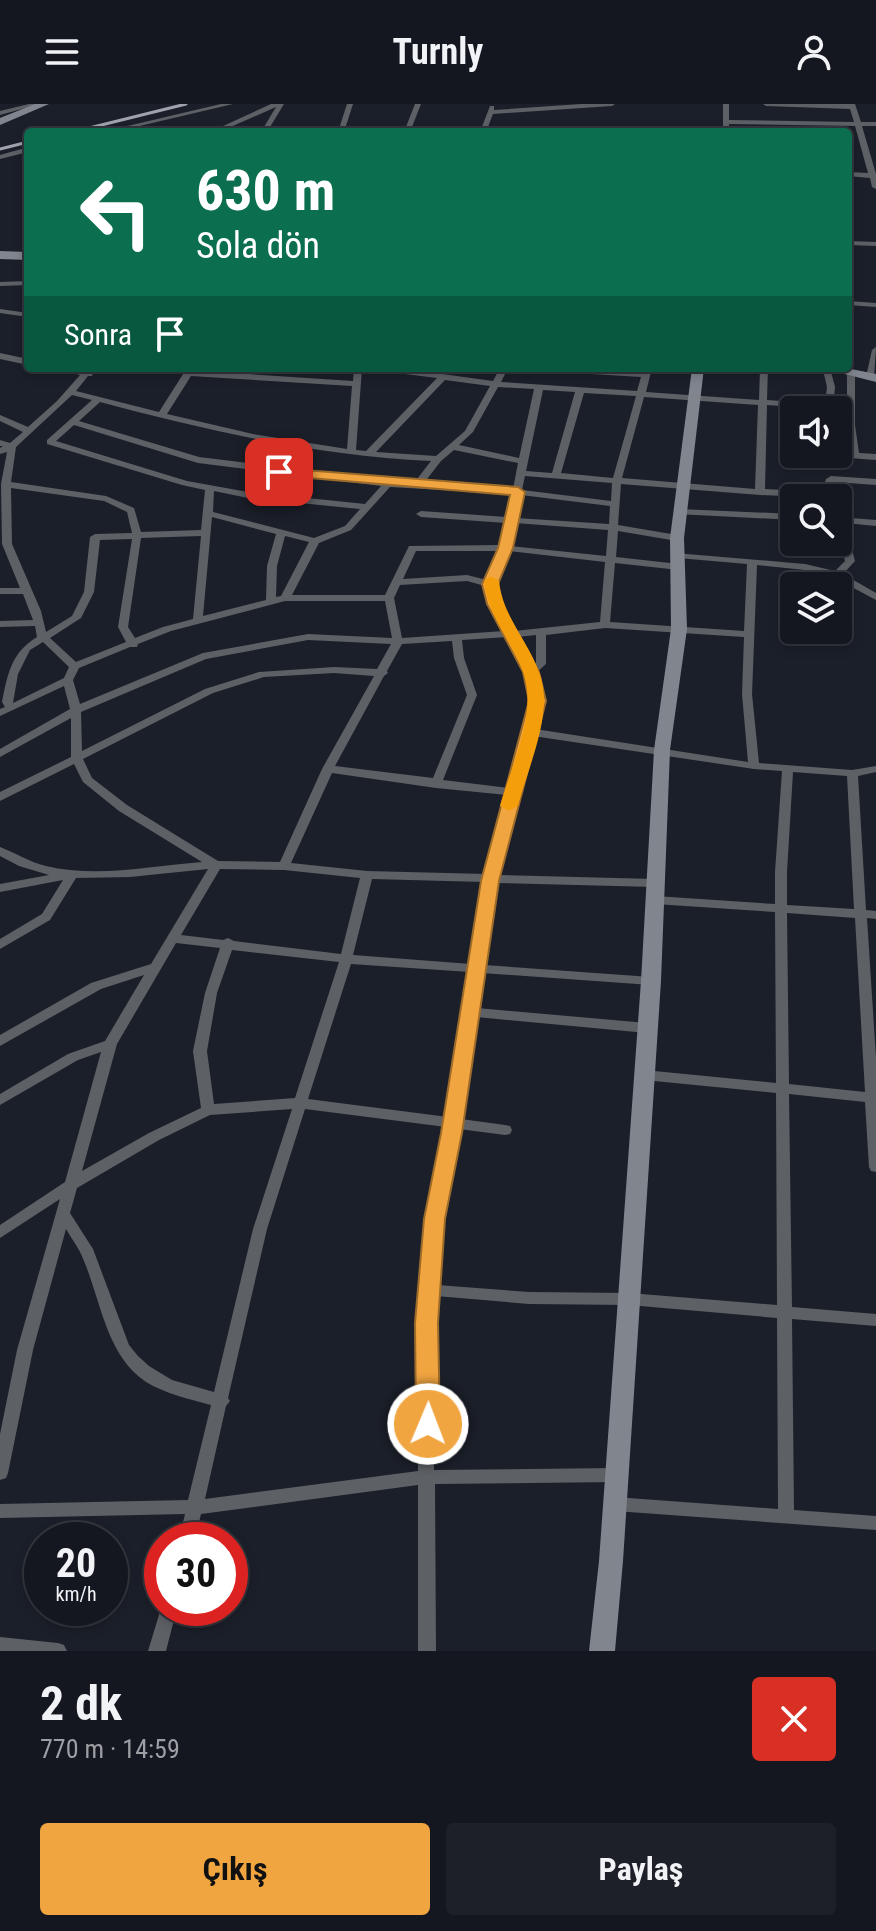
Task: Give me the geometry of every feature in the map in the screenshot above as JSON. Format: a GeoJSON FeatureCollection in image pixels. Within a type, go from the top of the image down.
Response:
{"type":"FeatureCollection","features":[{"type":"Feature","properties":{"kind":"street"},"geometry":{"type":"LineString","coordinates":[[0,113],[37,104]]}},
{"type":"Feature","properties":{"kind":"street"},"geometry":{"type":"LineString","coordinates":[[0,122],[44,104]]}},
{"type":"Feature","properties":{"kind":"street"},"geometry":{"type":"LineString","coordinates":[[123,128],[230,104]]}},
{"type":"Feature","properties":{"kind":"street"},"geometry":{"type":"LineString","coordinates":[[222,128],[279,104]]}},
{"type":"Feature","properties":{"kind":"street"},"geometry":{"type":"LineString","coordinates":[[266,128],[279,104]]}},
{"type":"Feature","properties":{"kind":"street"},"geometry":{"type":"LineString","coordinates":[[342,128],[350,104]]}},
{"type":"Feature","properties":{"kind":"street"},"geometry":{"type":"LineString","coordinates":[[409,128],[418,104]]}},
{"type":"Feature","properties":{"kind":"street"},"geometry":{"type":"LineString","coordinates":[[484,128],[491,108],[612,104]]}},
{"type":"Feature","properties":{"kind":"street"},"geometry":{"type":"LineString","coordinates":[[726,104],[726,128],[876,124]]}},
{"type":"Feature","properties":{"kind":"street"},"geometry":{"type":"LineString","coordinates":[[766,104],[852,106],[876,187]]}},
{"type":"Feature","properties":{"kind":"street"},"geometry":{"type":"LineString","coordinates":[[852,144],[863,144]]}},
{"type":"Feature","properties":{"kind":"street"},"geometry":{"type":"LineString","coordinates":[[0,157],[24,151]]}},
{"type":"Feature","properties":{"kind":"street"},"geometry":{"type":"LineString","coordinates":[[852,174],[874,176]]}},
{"type":"Feature","properties":{"kind":"street"},"geometry":{"type":"LineString","coordinates":[[852,243],[876,244]]}},
{"type":"Feature","properties":{"kind":"street"},"geometry":{"type":"LineString","coordinates":[[0,255],[24,256]]}},
{"type":"Feature","properties":{"kind":"street"},"geometry":{"type":"LineString","coordinates":[[0,284],[24,283]]}},
{"type":"Feature","properties":{"kind":"street"},"geometry":{"type":"LineString","coordinates":[[852,303],[876,305]]}},
{"type":"Feature","properties":{"kind":"street"},"geometry":{"type":"LineString","coordinates":[[0,311],[24,314]]}},
{"type":"Feature","properties":{"kind":"street"},"geometry":{"type":"LineString","coordinates":[[852,370],[874,374],[876,350]]}},
{"type":"Feature","properties":{"kind":"street"},"geometry":{"type":"LineString","coordinates":[[0,356],[24,361]]}},
{"type":"Feature","properties":{"kind":"street"},"geometry":{"type":"LineString","coordinates":[[0,451],[12,446],[29,431],[89,372]]}},
{"type":"Feature","properties":{"kind":"street"},"geometry":{"type":"LineString","coordinates":[[351,452],[357,372]]}},
{"type":"Feature","properties":{"kind":"street"},"geometry":{"type":"LineString","coordinates":[[412,372],[496,384],[780,404]]}},
{"type":"Feature","properties":{"kind":"street"},"geometry":{"type":"LineString","coordinates":[[419,483],[438,459],[469,432],[502,372]]}},
{"type":"Feature","properties":{"kind":"street"},"geometry":{"type":"LineString","coordinates":[[605,625],[617,481],[646,372]]}},
{"type":"Feature","properties":{"kind":"street"},"geometry":{"type":"LineString","coordinates":[[602,1651],[651,981],[662,750],[679,629],[677,538],[681,485],[698,372]]}},
{"type":"Feature","properties":{"kind":"street"},"geometry":{"type":"LineString","coordinates":[[760,492],[764,372]]}},
{"type":"Feature","properties":{"kind":"street"},"geometry":{"type":"LineString","coordinates":[[828,372],[830,396]]}},
{"type":"Feature","properties":{"kind":"street"},"geometry":{"type":"LineString","coordinates":[[849,372],[855,456]]}},
{"type":"Feature","properties":{"kind":"street"},"geometry":{"type":"LineString","coordinates":[[161,416],[188,373],[355,384]]}},
{"type":"Feature","properties":{"kind":"street"},"geometry":{"type":"LineString","coordinates":[[369,454],[444,376]]}},
{"type":"Feature","properties":{"kind":"street"},"geometry":{"type":"LineString","coordinates":[[427,1651],[426,1477],[430,1290],[435,1219],[490,881],[532,732],[537,701],[531,672],[494,604],[490,584],[512,522],[539,387]]}},
{"type":"Feature","properties":{"kind":"street"},"geometry":{"type":"LineString","coordinates":[[556,476],[580,391]]}},
{"type":"Feature","properties":{"kind":"street"},"geometry":{"type":"LineString","coordinates":[[71,392],[161,416],[351,452],[438,459]]}},
{"type":"Feature","properties":{"kind":"street"},"geometry":{"type":"LineString","coordinates":[[99,399],[50,442],[110,463],[210,488],[367,507]]}},
{"type":"Feature","properties":{"kind":"street"},"geometry":{"type":"LineString","coordinates":[[0,418],[29,431]]}},
{"type":"Feature","properties":{"kind":"street"},"geometry":{"type":"LineString","coordinates":[[72,422],[198,460],[388,484],[419,483],[614,504]]}},
{"type":"Feature","properties":{"kind":"street"},"geometry":{"type":"LineString","coordinates":[[0,443],[12,446]]}},
{"type":"Feature","properties":{"kind":"street"},"geometry":{"type":"LineString","coordinates":[[12,446],[3,500],[4,544],[27,591],[42,636],[75,666]]}},
{"type":"Feature","properties":{"kind":"street"},"geometry":{"type":"LineString","coordinates":[[454,447],[556,476],[780,494]]}},
{"type":"Feature","properties":{"kind":"street"},"geometry":{"type":"LineString","coordinates":[[852,456],[876,457]]}},
{"type":"Feature","properties":{"kind":"street"},"geometry":{"type":"LineString","coordinates":[[830,484],[832,468]]}},
{"type":"Feature","properties":{"kind":"street"},"geometry":{"type":"LineString","coordinates":[[831,479],[876,482]]}},
{"type":"Feature","properties":{"kind":"street"},"geometry":{"type":"LineString","coordinates":[[6,484],[106,499],[131,510],[137,535],[123,627],[133,645]]}},
{"type":"Feature","properties":{"kind":"street"},"geometry":{"type":"LineString","coordinates":[[207,513],[315,541],[348,528],[388,484]]}},
{"type":"Feature","properties":{"kind":"street"},"geometry":{"type":"LineString","coordinates":[[198,619],[210,488]]}},
{"type":"Feature","properties":{"kind":"street"},"geometry":{"type":"LineString","coordinates":[[679,512],[780,516]]}},
{"type":"Feature","properties":{"kind":"street"},"geometry":{"type":"LineString","coordinates":[[421,514],[611,527],[677,538]]}},
{"type":"Feature","properties":{"kind":"street"},"geometry":{"type":"LineString","coordinates":[[852,521],[876,523]]}},
{"type":"Feature","properties":{"kind":"street"},"geometry":{"type":"LineString","coordinates":[[271,602],[269,583],[273,556],[282,532]]}},
{"type":"Feature","properties":{"kind":"street"},"geometry":{"type":"LineString","coordinates":[[5,710],[13,674],[26,648],[76,618],[89,592],[95,537],[205,533]]}},
{"type":"Feature","properties":{"kind":"street"},"geometry":{"type":"LineString","coordinates":[[285,598],[315,541]]}},
{"type":"Feature","properties":{"kind":"street"},"geometry":{"type":"LineString","coordinates":[[284,866],[328,769],[398,641],[389,598],[412,548],[505,548],[609,562],[752,561],[825,572]]}},
{"type":"Feature","properties":{"kind":"street"},"geometry":{"type":"LineString","coordinates":[[840,572],[850,561],[849,556]]}},
{"type":"Feature","properties":{"kind":"street"},"geometry":{"type":"LineString","coordinates":[[752,561],[753,600],[748,634],[747,694],[754,766]]}},
{"type":"Feature","properties":{"kind":"street"},"geometry":{"type":"LineString","coordinates":[[396,582],[467,578],[490,584]]}},
{"type":"Feature","properties":{"kind":"street"},"geometry":{"type":"LineString","coordinates":[[852,583],[876,597]]}},
{"type":"Feature","properties":{"kind":"street"},"geometry":{"type":"LineString","coordinates":[[0,591],[27,591]]}},
{"type":"Feature","properties":{"kind":"street"},"geometry":{"type":"LineString","coordinates":[[5,710],[68,680],[75,666],[198,619],[285,598],[389,598]]}},
{"type":"Feature","properties":{"kind":"street"},"geometry":{"type":"LineString","coordinates":[[0,624],[40,623]]}},
{"type":"Feature","properties":{"kind":"street"},"geometry":{"type":"LineString","coordinates":[[0,754],[76,710],[203,656],[256,644],[308,637],[457,640],[605,625],[748,634]]}},
{"type":"Feature","properties":{"kind":"street"},"geometry":{"type":"LineString","coordinates":[[531,672],[541,664],[541,632]]}},
{"type":"Feature","properties":{"kind":"street"},"geometry":{"type":"LineString","coordinates":[[436,784],[472,695],[457,640]]}},
{"type":"Feature","properties":{"kind":"street"},"geometry":{"type":"LineString","coordinates":[[0,797],[209,691],[263,674],[334,670],[383,673]]}},
{"type":"Feature","properties":{"kind":"street"},"geometry":{"type":"LineString","coordinates":[[0,674],[13,674]]}},
{"type":"Feature","properties":{"kind":"street"},"geometry":{"type":"LineString","coordinates":[[68,680],[76,710],[76,756],[87,780],[123,808],[216,865]]}},
{"type":"Feature","properties":{"kind":"street"},"geometry":{"type":"LineString","coordinates":[[532,732],[754,766],[852,773],[876,769]]}},
{"type":"Feature","properties":{"kind":"street"},"geometry":{"type":"LineString","coordinates":[[328,769],[513,792]]}},
{"type":"Feature","properties":{"kind":"street"},"geometry":{"type":"LineString","coordinates":[[786,1516],[781,909],[788,769]]}},
{"type":"Feature","properties":{"kind":"street"},"geometry":{"type":"LineString","coordinates":[[852,773],[876,1167]]}},
{"type":"Feature","properties":{"kind":"street"},"geometry":{"type":"LineString","coordinates":[[0,851],[13,859],[73,874]]}},
{"type":"Feature","properties":{"kind":"street"},"geometry":{"type":"LineString","coordinates":[[0,1472],[25,1350],[110,1044],[216,865]]}},
{"type":"Feature","properties":{"kind":"street"},"geometry":{"type":"LineString","coordinates":[[0,888],[73,874],[216,865],[284,866],[367,875],[655,892],[781,909],[876,915]]}},
{"type":"Feature","properties":{"kind":"street"},"geometry":{"type":"LineString","coordinates":[[0,945],[46,917],[73,874]]}},
{"type":"Feature","properties":{"kind":"street"},"geometry":{"type":"LineString","coordinates":[[192,1522],[260,1229],[346,959],[367,875]]}},
{"type":"Feature","properties":{"kind":"street"},"geometry":{"type":"LineString","coordinates":[[171,938],[476,971],[651,981]]}},
{"type":"Feature","properties":{"kind":"street"},"geometry":{"type":"LineString","coordinates":[[208,1110],[200,1051],[211,993],[228,942]]}},
{"type":"Feature","properties":{"kind":"street"},"geometry":{"type":"LineString","coordinates":[[0,1041],[96,986],[153,968]]}},
{"type":"Feature","properties":{"kind":"street"},"geometry":{"type":"LineString","coordinates":[[470,1012],[647,1028]]}},
{"type":"Feature","properties":{"kind":"street"},"geometry":{"type":"LineString","coordinates":[[0,1100],[73,1057],[110,1044]]}},
{"type":"Feature","properties":{"kind":"street"},"geometry":{"type":"LineString","coordinates":[[644,1075],[873,1098]]}},
{"type":"Feature","properties":{"kind":"street"},"geometry":{"type":"LineString","coordinates":[[0,1232],[71,1185],[180,1122],[208,1110],[298,1103],[452,1126],[505,1130]]}},
{"type":"Feature","properties":{"kind":"street"},"geometry":{"type":"LineString","coordinates":[[63,1213],[86,1249],[123,1348],[133,1362],[158,1382],[222,1401]]}},
{"type":"Feature","properties":{"kind":"street"},"geometry":{"type":"LineString","coordinates":[[430,1290],[529,1298],[629,1299],[876,1320]]}},
{"type":"Feature","properties":{"kind":"street"},"geometry":{"type":"LineString","coordinates":[[0,1511],[196,1507],[426,1477],[617,1475]]}},
{"type":"Feature","properties":{"kind":"street"},"geometry":{"type":"LineString","coordinates":[[615,1504],[876,1523]]}},
{"type":"Feature","properties":{"kind":"street"},"geometry":{"type":"LineString","coordinates":[[157,1651],[164,1626]]}},
{"type":"Feature","properties":{"kind":"street"},"geometry":{"type":"LineString","coordinates":[[0,1645],[58,1651]]}},
{"type":"Feature","properties":{"kind":"railway"},"geometry":{"type":"LineString","coordinates":[[89,128],[186,104]]}},
{"type":"Feature","properties":{"kind":"railway"},"geometry":{"type":"LineString","coordinates":[[0,149],[24,143]]}},
{"type":"Feature","properties":{"kind":"slow traffic"},"geometry":{"type":"LineString","coordinates":[[491,581],[494,604],[531,672],[537,701],[532,732],[509,806]]}},
{"type":"Feature","properties":{"kind":"route"},"geometry":{"type":"LineString","coordinates":[[279,472],[388,484],[419,483],[518,492],[505,548],[490,584],[494,604],[531,672],[537,701],[532,732],[490,881],[452,1133],[435,1219],[426,1323],[428,1424]]}}]}
